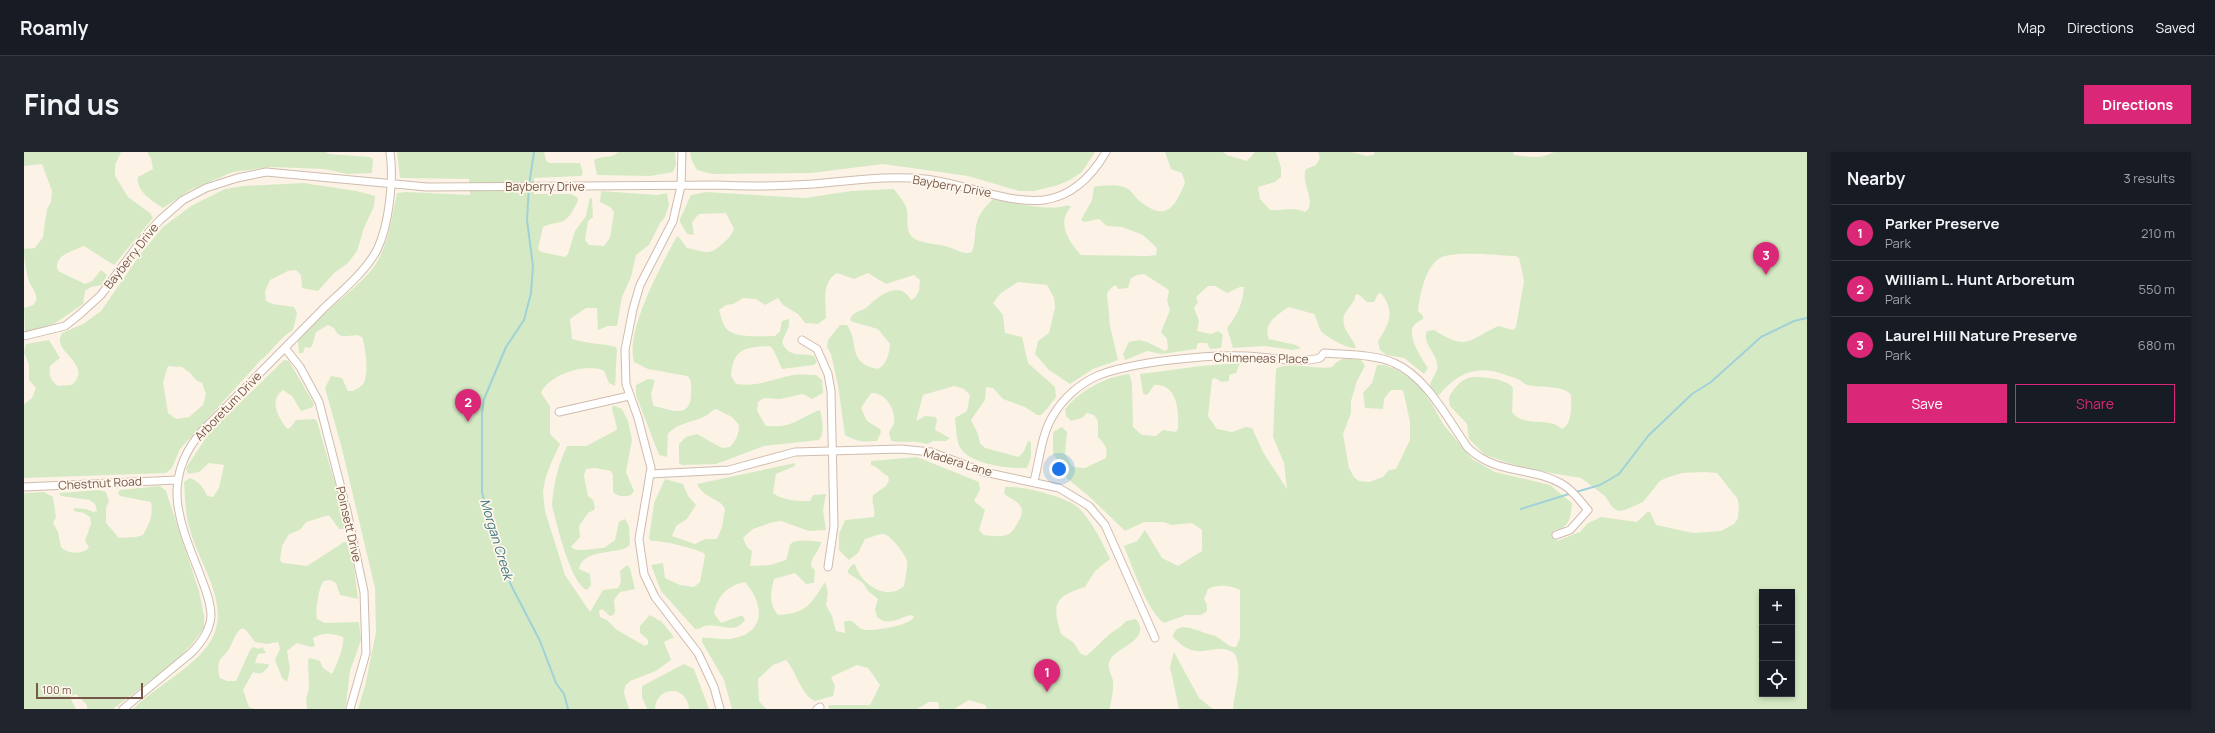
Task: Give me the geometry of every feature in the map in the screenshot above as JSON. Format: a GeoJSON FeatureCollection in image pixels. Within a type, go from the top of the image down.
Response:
{"type":"FeatureCollection","features":[{"type":"Feature","properties":{"kind":"street","name":"Arboretum Drive"},"geometry":{"type":"LineString","coordinates":[[123,709],[191,653],[200,643],[209,625],[209,601],[182,526],[178,501],[177,480],[181,462],[192,443],[353,279],[376,251],[385,223],[391,184],[390,152]]}},
{"type":"Feature","properties":{"kind":"street"},"geometry":{"type":"LineString","coordinates":[[682,152],[681,186],[673,221],[640,284],[632,310],[625,350],[626,384],[646,447],[650,474],[639,539],[644,574],[655,597],[698,652],[714,687],[720,709]]}},
{"type":"Feature","properties":{"kind":"street","name":"Bayberry Drive"},"geometry":{"type":"LineString","coordinates":[[24,336],[64,326],[79,316],[101,294],[140,243],[160,220],[183,200],[206,188],[237,178],[266,172],[427,187],[762,187],[888,177],[925,179],[1027,200],[1044,200],[1072,190],[1084,183],[1106,152]]}},
{"type":"Feature","properties":{"kind":"street"},"geometry":{"type":"LineString","coordinates":[[802,340],[817,349],[828,374],[831,391],[834,526],[828,566]]}},
{"type":"Feature","properties":{"kind":"street","name":"Poinsett Drive"},"geometry":{"type":"LineString","coordinates":[[285,348],[300,367],[319,402],[347,511],[364,592],[366,653],[350,709]]}},
{"type":"Feature","properties":{"kind":"street","name":"Chimeneas Place"},"geometry":{"type":"LineString","coordinates":[[1034,481],[1042,443],[1054,414],[1064,400],[1078,387],[1096,376],[1128,368],[1181,360],[1246,356],[1307,360],[1320,358],[1324,353],[1373,358],[1394,363],[1408,371],[1422,384],[1468,448],[1476,455],[1498,466],[1555,480],[1569,489],[1588,510],[1570,530],[1556,535]]}},
{"type":"Feature","properties":{"kind":"street"},"geometry":{"type":"LineString","coordinates":[[559,412],[629,396]]}},
{"type":"Feature","properties":{"kind":"street","name":"Madera Lane"},"geometry":{"type":"LineString","coordinates":[[650,474],[714,472],[729,470],[784,454],[832,451],[922,450],[948,457],[984,472],[1034,481],[1070,493],[1097,515],[1110,535],[1155,638]]}},
{"type":"Feature","properties":{"kind":"street","name":"Chestnut Road"},"geometry":{"type":"LineString","coordinates":[[24,487],[177,480]]}},
{"type":"Feature","properties":{"kind":"green space"},"geometry":{"type":"Polygon","coordinates":[[[24,152],[121,152],[115,165],[115,176],[128,197],[150,213],[153,218],[114,265],[84,246],[61,257],[58,261],[58,271],[85,284],[92,281],[101,270],[107,275],[102,285],[91,287],[85,291],[83,304],[54,324],[25,332],[24,308],[33,305],[36,295],[29,282],[24,249],[35,248],[43,237],[47,209],[51,202],[52,191],[42,164],[24,166],[24,152]]]}},
{"type":"Feature","properties":{"kind":"green space"},"geometry":{"type":"Polygon","coordinates":[[[147,152],[326,152],[329,154],[370,157],[373,159],[372,173],[347,174],[324,169],[271,167],[233,172],[190,190],[163,208],[142,192],[138,182],[138,177],[153,169],[151,158],[147,152]]]}},
{"type":"Feature","properties":{"kind":"green space"},"geometry":{"type":"Polygon","coordinates":[[[397,152],[544,152],[546,160],[549,163],[580,163],[583,173],[581,176],[534,178],[534,194],[571,194],[578,198],[578,201],[570,215],[566,219],[543,227],[538,249],[541,252],[565,257],[568,254],[575,231],[586,216],[590,197],[592,199],[593,217],[588,221],[585,240],[589,245],[604,246],[610,238],[614,212],[610,207],[600,202],[601,191],[657,195],[667,193],[669,205],[665,217],[660,223],[649,245],[636,255],[631,277],[622,297],[617,326],[608,326],[598,330],[597,308],[586,308],[570,319],[572,339],[616,347],[615,386],[609,383],[604,371],[588,368],[578,369],[560,376],[551,381],[541,393],[550,406],[550,434],[560,444],[551,463],[545,480],[543,492],[545,511],[565,575],[590,612],[603,590],[618,588],[621,582],[620,571],[627,565],[630,568],[635,589],[620,592],[614,600],[615,612],[613,615],[610,616],[602,609],[599,611],[600,617],[607,620],[617,630],[645,646],[648,644],[648,640],[640,633],[640,626],[650,615],[662,622],[674,637],[664,642],[671,660],[656,671],[630,681],[625,686],[624,693],[629,709],[358,709],[365,686],[376,632],[375,588],[342,449],[325,388],[331,376],[342,378],[348,391],[353,391],[362,385],[366,375],[365,347],[362,337],[354,335],[340,335],[334,328],[328,325],[316,332],[312,346],[309,348],[305,347],[303,353],[299,353],[298,341],[314,323],[360,282],[375,265],[385,246],[391,225],[397,193],[407,192],[470,195],[469,179],[400,178],[397,152]]]}},
{"type":"Feature","properties":{"kind":"green space"},"geometry":{"type":"Polygon","coordinates":[[[618,152],[675,152],[676,165],[673,172],[650,176],[597,175],[594,160],[613,156],[618,152]]]}},
{"type":"Feature","properties":{"kind":"green space"},"geometry":{"type":"Polygon","coordinates":[[[690,152],[1095,152],[1082,172],[1070,180],[1058,185],[1034,191],[1019,191],[968,176],[883,164],[811,173],[712,174],[697,170],[691,159],[690,152]]]}},
{"type":"Feature","properties":{"kind":"green space"},"geometry":{"type":"Polygon","coordinates":[[[1165,152],[1223,152],[1227,155],[1247,161],[1255,152],[1276,152],[1281,167],[1281,177],[1275,182],[1258,187],[1260,199],[1270,210],[1297,209],[1305,212],[1309,208],[1310,204],[1305,180],[1306,169],[1316,165],[1320,158],[1318,152],[1352,152],[1366,156],[1373,155],[1375,152],[1513,152],[1514,155],[1535,157],[1545,156],[1554,152],[1807,152],[1807,709],[1233,709],[1238,681],[1237,659],[1234,653],[1226,649],[1206,651],[1191,650],[1173,637],[1178,629],[1183,627],[1215,636],[1228,645],[1236,647],[1240,638],[1240,590],[1224,586],[1216,586],[1208,589],[1204,599],[1207,605],[1207,611],[1201,615],[1186,615],[1164,623],[1146,599],[1124,546],[1137,541],[1145,530],[1162,558],[1178,566],[1202,551],[1202,530],[1192,523],[1171,525],[1164,522],[1144,522],[1125,531],[1092,499],[1062,474],[1060,464],[1053,454],[1053,432],[1062,427],[1067,432],[1065,454],[1073,467],[1085,468],[1106,458],[1106,449],[1098,437],[1098,421],[1094,415],[1087,413],[1082,418],[1071,421],[1066,416],[1065,409],[1071,402],[1093,386],[1111,378],[1129,374],[1132,383],[1133,427],[1142,435],[1156,436],[1163,430],[1176,432],[1178,429],[1177,407],[1172,394],[1168,389],[1162,386],[1154,385],[1148,394],[1145,395],[1143,393],[1140,374],[1201,366],[1240,363],[1236,373],[1229,375],[1229,381],[1222,382],[1215,378],[1212,379],[1208,416],[1217,429],[1232,432],[1246,427],[1252,428],[1263,452],[1287,489],[1284,463],[1273,437],[1276,369],[1287,366],[1326,368],[1332,367],[1338,361],[1352,359],[1361,360],[1365,366],[1357,381],[1351,401],[1351,413],[1343,434],[1349,468],[1354,477],[1359,481],[1369,482],[1383,477],[1389,470],[1396,469],[1410,440],[1410,422],[1403,390],[1391,390],[1384,399],[1383,409],[1365,408],[1363,393],[1372,383],[1377,365],[1384,365],[1415,380],[1432,404],[1443,424],[1472,459],[1495,472],[1550,485],[1572,503],[1569,521],[1563,527],[1554,530],[1552,534],[1557,541],[1580,532],[1588,523],[1601,517],[1637,522],[1647,512],[1650,512],[1656,525],[1693,533],[1721,531],[1734,524],[1738,518],[1739,505],[1737,498],[1717,473],[1682,473],[1666,478],[1660,481],[1643,502],[1625,510],[1618,511],[1612,507],[1605,496],[1581,478],[1527,469],[1485,455],[1469,439],[1467,424],[1450,406],[1449,398],[1457,386],[1468,378],[1492,378],[1510,385],[1513,388],[1512,412],[1523,420],[1550,423],[1557,425],[1562,429],[1566,426],[1570,418],[1571,395],[1568,392],[1557,388],[1527,385],[1520,380],[1500,373],[1481,370],[1473,371],[1459,377],[1439,395],[1435,395],[1430,386],[1436,372],[1437,363],[1426,340],[1427,331],[1434,330],[1454,340],[1467,342],[1498,326],[1513,330],[1516,327],[1524,281],[1519,258],[1516,256],[1475,254],[1452,255],[1437,260],[1433,265],[1423,284],[1420,298],[1418,311],[1423,316],[1423,319],[1412,328],[1413,340],[1428,368],[1424,374],[1404,358],[1386,355],[1380,350],[1378,341],[1386,328],[1389,317],[1388,306],[1381,293],[1378,294],[1374,302],[1367,302],[1358,294],[1355,295],[1355,299],[1344,315],[1343,321],[1345,329],[1356,348],[1343,345],[1323,333],[1314,314],[1289,307],[1272,320],[1269,324],[1267,334],[1269,339],[1296,345],[1301,348],[1293,350],[1264,346],[1233,348],[1227,328],[1239,309],[1244,287],[1240,287],[1227,293],[1215,286],[1208,286],[1196,297],[1198,302],[1194,308],[1199,321],[1197,331],[1211,334],[1218,331],[1223,335],[1221,348],[1210,349],[1207,343],[1198,343],[1196,349],[1162,354],[1147,351],[1125,360],[1123,354],[1129,342],[1139,340],[1147,342],[1165,351],[1168,349],[1167,339],[1161,332],[1170,310],[1167,301],[1169,290],[1144,274],[1131,278],[1128,288],[1118,289],[1116,285],[1107,293],[1110,326],[1118,360],[1093,369],[1070,384],[1049,370],[1035,354],[1038,341],[1049,333],[1055,308],[1054,298],[1047,285],[1018,282],[1001,293],[993,303],[1003,315],[1005,333],[1022,337],[1028,363],[1055,387],[1056,397],[1041,415],[1037,415],[1025,407],[1003,399],[993,388],[986,387],[985,400],[971,420],[978,434],[980,443],[985,448],[1019,457],[1024,451],[1028,441],[1031,442],[1031,457],[1027,468],[988,464],[969,456],[962,450],[957,440],[955,418],[967,411],[970,395],[964,389],[954,386],[923,395],[916,421],[925,416],[935,417],[937,420],[935,430],[950,438],[946,441],[933,441],[927,444],[918,442],[891,441],[889,433],[894,423],[893,412],[885,398],[876,393],[871,393],[861,408],[867,421],[880,429],[881,432],[877,441],[861,441],[845,435],[838,386],[831,354],[827,347],[828,340],[840,325],[847,325],[851,332],[855,352],[861,362],[878,369],[885,362],[890,344],[878,329],[853,322],[850,320],[851,317],[855,313],[865,309],[883,294],[895,290],[906,294],[911,300],[915,298],[919,291],[920,280],[914,275],[886,284],[868,273],[854,279],[837,273],[832,277],[826,287],[826,318],[818,324],[805,323],[798,314],[783,305],[778,298],[765,305],[756,299],[743,298],[733,304],[726,305],[719,310],[726,328],[730,332],[742,335],[775,336],[780,331],[782,321],[789,319],[789,326],[782,342],[788,351],[792,353],[814,356],[817,362],[814,365],[782,369],[774,351],[770,346],[754,347],[738,354],[732,367],[731,376],[736,384],[744,385],[759,384],[793,375],[816,375],[822,380],[823,393],[812,399],[803,394],[780,399],[764,398],[758,402],[757,411],[766,426],[783,426],[820,410],[822,434],[819,440],[764,446],[716,464],[682,465],[679,463],[679,444],[686,437],[697,434],[722,448],[730,447],[735,439],[738,434],[739,425],[732,417],[716,409],[707,415],[672,430],[668,434],[667,457],[659,455],[636,395],[636,385],[648,379],[655,380],[651,394],[653,405],[669,410],[680,411],[684,410],[690,403],[691,382],[687,376],[648,369],[634,362],[633,349],[639,317],[654,281],[678,236],[687,248],[710,252],[726,241],[734,229],[726,213],[699,214],[692,222],[694,235],[687,234],[680,222],[680,219],[691,195],[706,192],[805,198],[851,191],[894,189],[906,207],[908,228],[911,236],[919,241],[949,247],[966,253],[972,252],[978,219],[986,206],[994,198],[1021,204],[1052,208],[1068,205],[1071,207],[1067,213],[1064,226],[1072,244],[1081,255],[1148,256],[1156,255],[1157,248],[1143,235],[1122,227],[1107,226],[1099,219],[1084,222],[1081,220],[1092,200],[1094,187],[1111,185],[1125,187],[1130,190],[1139,201],[1150,208],[1157,211],[1163,211],[1169,209],[1173,205],[1185,183],[1182,173],[1171,169],[1165,152]]]}},
{"type":"Feature","properties":{"kind":"green space"},"geometry":{"type":"Polygon","coordinates":[[[304,183],[340,188],[375,196],[374,206],[364,228],[357,251],[348,263],[334,273],[318,291],[302,288],[301,275],[296,270],[288,271],[270,280],[265,291],[266,301],[273,304],[294,307],[297,313],[293,330],[288,333],[260,361],[180,449],[172,468],[166,473],[24,478],[24,404],[32,398],[36,388],[29,380],[29,365],[24,352],[26,344],[49,340],[60,358],[50,366],[50,375],[52,379],[58,386],[72,385],[77,379],[77,367],[62,347],[60,340],[62,333],[83,324],[101,311],[142,252],[163,227],[191,206],[225,189],[243,186],[304,183]],[[168,366],[163,382],[168,413],[176,419],[189,417],[203,405],[206,394],[202,383],[196,380],[182,367],[168,366]]]}},
{"type":"Feature","properties":{"kind":"green space"},"geometry":{"type":"Polygon","coordinates":[[[284,360],[289,361],[314,404],[313,407],[301,411],[292,396],[283,390],[276,399],[276,410],[287,429],[290,428],[296,420],[314,419],[317,421],[338,494],[346,529],[339,529],[329,515],[306,522],[300,530],[289,534],[282,546],[280,560],[283,563],[307,566],[344,542],[347,543],[352,552],[358,599],[340,595],[336,583],[330,580],[324,581],[319,593],[317,611],[317,619],[325,623],[359,622],[361,640],[350,671],[345,709],[307,709],[306,699],[309,688],[308,660],[310,658],[320,661],[323,668],[332,674],[341,651],[343,637],[324,634],[313,638],[315,646],[311,647],[297,643],[287,651],[290,669],[287,682],[282,678],[275,660],[280,649],[278,642],[267,644],[255,642],[246,630],[242,628],[239,630],[229,649],[219,662],[219,674],[220,678],[227,681],[236,681],[250,650],[253,647],[259,649],[262,647],[266,653],[258,654],[255,663],[269,664],[268,667],[262,673],[253,672],[243,690],[249,707],[255,709],[133,709],[197,658],[214,635],[218,620],[217,605],[208,574],[188,524],[184,482],[190,478],[196,481],[201,485],[207,496],[213,497],[219,488],[224,465],[209,463],[199,472],[188,474],[186,468],[209,433],[284,360]]]}},
{"type":"Feature","properties":{"kind":"green space"},"geometry":{"type":"Polygon","coordinates":[[[613,405],[622,409],[628,421],[632,440],[626,472],[634,491],[629,496],[617,495],[613,492],[613,475],[611,471],[595,468],[586,469],[584,476],[588,496],[593,500],[595,507],[594,510],[588,513],[579,526],[580,537],[571,547],[577,550],[604,548],[615,540],[619,522],[625,519],[629,526],[630,544],[627,548],[596,554],[588,557],[582,562],[579,569],[590,574],[591,585],[587,590],[581,585],[570,565],[552,506],[556,475],[567,446],[586,446],[615,431],[617,428],[612,409],[613,405]]]}},
{"type":"Feature","properties":{"kind":"green space"},"geometry":{"type":"Polygon","coordinates":[[[917,457],[979,482],[980,490],[974,501],[985,510],[979,530],[984,535],[1004,536],[1014,529],[1020,518],[1022,509],[1018,503],[1004,494],[1005,487],[1022,488],[1055,496],[1073,504],[1084,513],[1104,545],[1110,559],[1095,571],[1085,587],[1061,598],[1056,608],[1061,634],[1074,643],[1080,653],[1086,656],[1126,621],[1136,619],[1140,626],[1140,632],[1137,638],[1114,655],[1110,660],[1109,668],[1112,678],[1113,691],[1110,709],[987,709],[985,705],[969,700],[954,709],[939,709],[938,702],[929,702],[917,709],[829,709],[828,706],[831,705],[870,705],[880,685],[868,668],[857,665],[831,677],[835,686],[833,696],[815,701],[810,698],[802,688],[786,660],[773,665],[758,679],[759,701],[766,709],[732,709],[724,680],[702,642],[702,638],[730,639],[742,636],[756,625],[759,609],[752,591],[745,582],[739,583],[724,592],[715,607],[714,613],[721,623],[740,616],[743,616],[745,620],[741,624],[732,628],[710,625],[695,629],[661,591],[651,565],[663,563],[665,578],[680,585],[694,587],[700,582],[705,556],[704,553],[693,549],[670,543],[651,541],[649,539],[654,503],[665,479],[683,484],[688,496],[696,505],[687,519],[676,526],[672,536],[695,544],[705,539],[717,539],[722,527],[725,509],[720,503],[704,493],[697,484],[795,463],[795,466],[776,474],[773,493],[777,496],[795,501],[810,501],[813,495],[826,494],[823,510],[826,530],[809,531],[781,521],[773,522],[753,529],[743,538],[747,547],[752,551],[750,566],[770,565],[786,560],[790,545],[796,541],[804,540],[821,542],[811,562],[811,566],[815,570],[814,583],[806,584],[795,573],[774,579],[771,593],[773,606],[778,615],[802,610],[811,602],[825,582],[828,592],[826,605],[832,616],[836,631],[845,633],[844,622],[848,621],[853,622],[859,628],[870,630],[901,625],[912,619],[914,616],[910,615],[897,620],[889,621],[881,620],[877,617],[875,609],[878,599],[868,591],[863,583],[848,573],[848,570],[855,564],[862,578],[875,588],[890,592],[904,586],[907,561],[897,545],[889,537],[883,534],[865,539],[858,553],[849,560],[839,550],[839,534],[845,520],[874,517],[873,495],[886,486],[889,480],[888,476],[871,465],[871,461],[917,457]]]}},
{"type":"Feature","properties":{"kind":"green space"},"geometry":{"type":"Polygon","coordinates":[[[160,486],[166,491],[199,591],[204,616],[204,628],[192,644],[175,662],[113,709],[87,709],[87,705],[76,694],[70,697],[76,709],[24,709],[24,493],[44,492],[53,497],[56,517],[53,523],[58,532],[61,547],[67,551],[75,553],[87,550],[89,547],[85,541],[91,524],[90,517],[84,513],[74,511],[74,508],[86,509],[94,512],[97,511],[95,504],[90,500],[61,496],[59,493],[99,490],[106,492],[109,501],[106,508],[106,523],[119,538],[136,537],[143,535],[149,523],[152,511],[151,502],[120,496],[118,493],[120,490],[160,486]]]}},
{"type":"Feature","properties":{"kind":"green space"},"geometry":{"type":"Polygon","coordinates":[[[1174,652],[1199,698],[1213,709],[1179,709],[1170,667],[1174,652]]]}},
{"type":"Feature","properties":{"kind":"green space"},"geometry":{"type":"Polygon","coordinates":[[[684,664],[694,669],[709,709],[689,709],[687,701],[683,695],[672,691],[666,692],[660,696],[655,709],[647,709],[642,697],[642,686],[684,664]]]}},
{"type":"Feature","properties":{"kind":"waterway","name":"Morgan Creek"},"geometry":{"type":"LineString","coordinates":[[534,152],[529,185],[527,220],[533,266],[531,293],[524,320],[506,347],[484,399],[482,414],[482,492],[489,521],[497,540],[511,585],[540,641],[556,683],[564,694],[568,709]]}},
{"type":"Feature","properties":{"kind":"waterway"},"geometry":{"type":"LineString","coordinates":[[1576,492],[1600,485],[1619,474],[1648,436],[1692,394],[1711,382],[1761,337],[1794,321],[1807,318]]}},
{"type":"Feature","properties":{"kind":"waterway"},"geometry":{"type":"LineString","coordinates":[[1521,509],[1572,493]]}},
{"type":"Feature","properties":{"kind":"place","name":"Laurel Hill Nature Preserve"},"geometry":{"type":"Point","coordinates":[1766,275]}},
{"type":"Feature","properties":{"kind":"place","name":"William L. Hunt Arboretum"},"geometry":{"type":"Point","coordinates":[468,422]}},
{"type":"Feature","properties":{"kind":"place","name":"Parker Preserve"},"geometry":{"type":"Point","coordinates":[1047,692]}}]}
